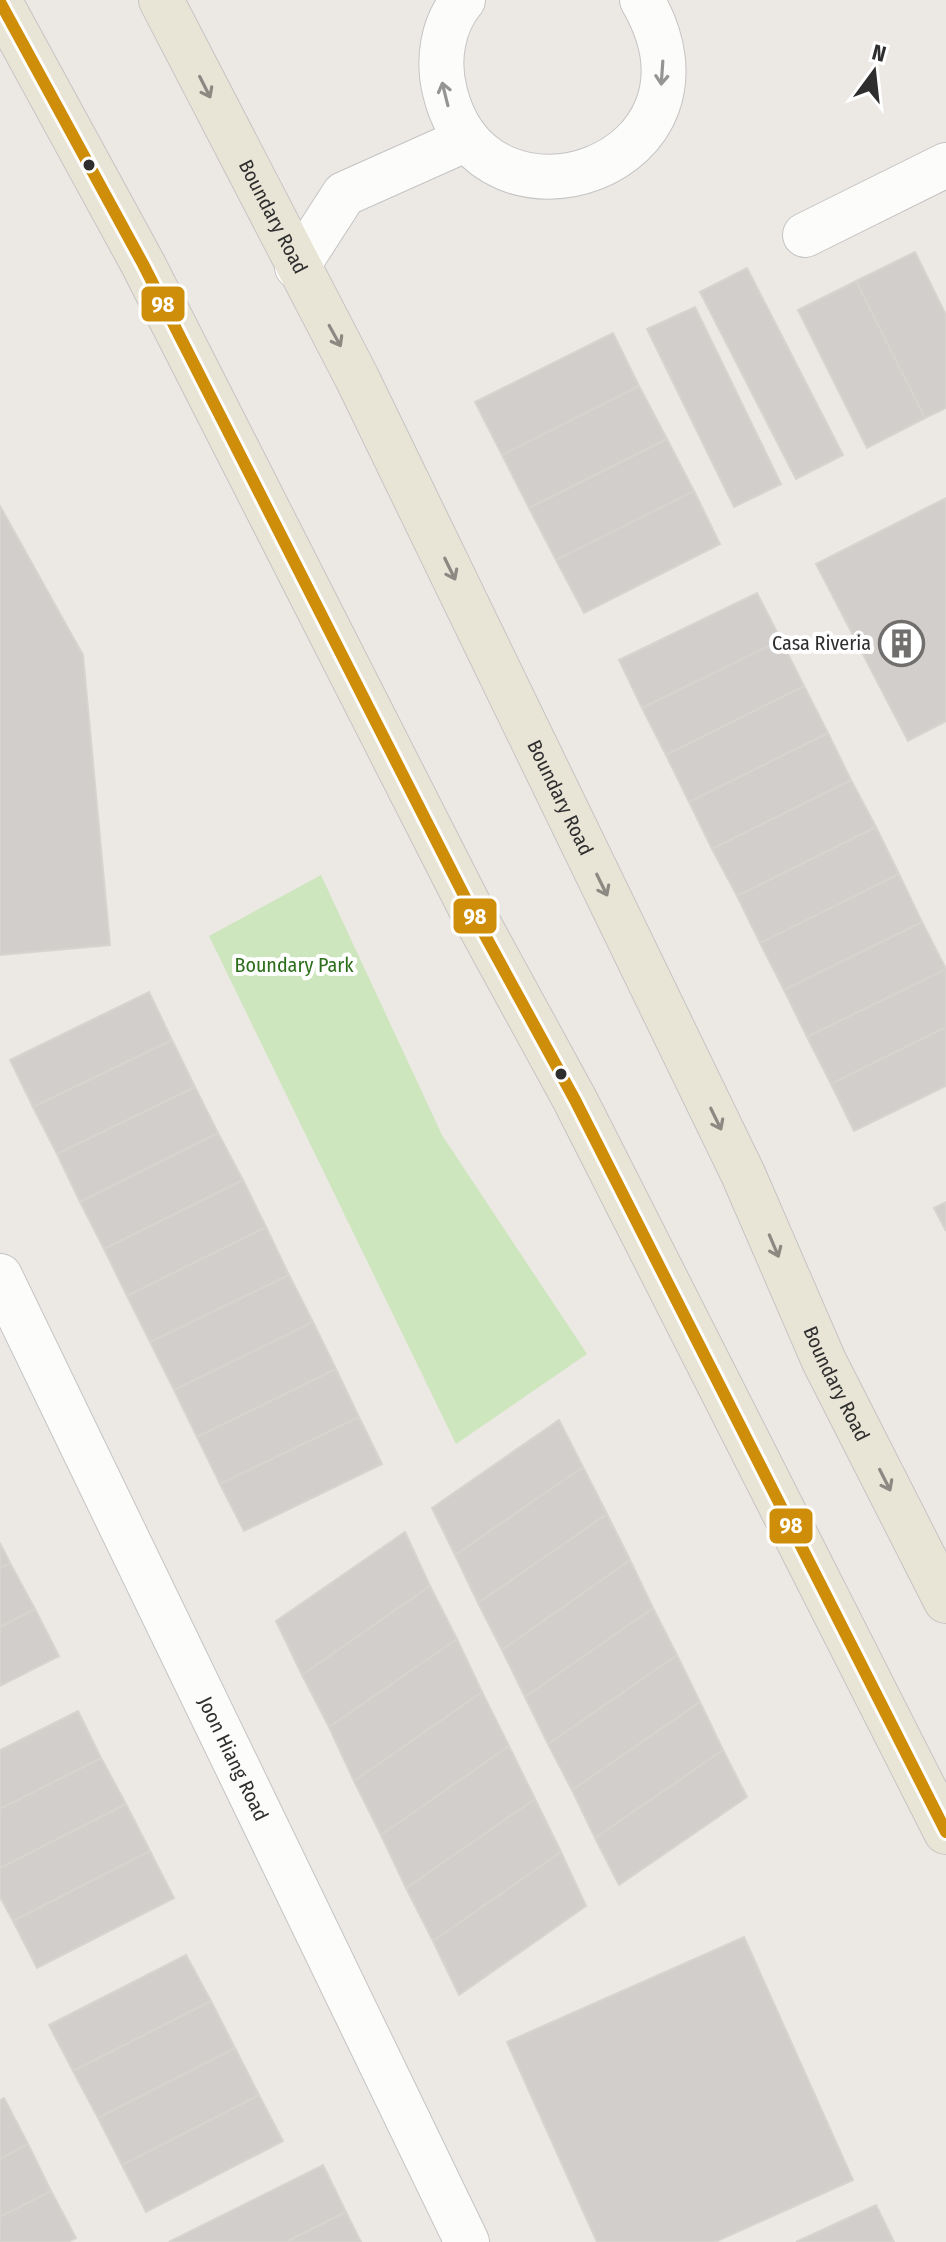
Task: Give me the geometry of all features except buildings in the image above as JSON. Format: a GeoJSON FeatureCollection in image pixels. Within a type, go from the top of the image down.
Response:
{"type":"FeatureCollection","features":[{"type":"Feature","properties":{"kind":"main road","name":"Boundary Road"},"geometry":{"type":"LineString","coordinates":[[161,0],[357,378],[743,1174],[824,1361],[946,1601]]}},
{"type":"Feature","properties":{"kind":"main road"},"geometry":{"type":"LineString","coordinates":[[0,2],[143,264],[475,917],[582,1114],[946,1832]]}},
{"type":"Feature","properties":{"kind":"street"},"geometry":{"type":"LineString","coordinates":[[463,0],[443,41],[441,75],[449,109],[467,139],[497,164],[532,176],[571,177],[607,165],[636,141],[656,110],[665,73],[660,35],[642,0]]}},
{"type":"Feature","properties":{"kind":"street"},"geometry":{"type":"LineString","coordinates":[[297,267],[344,194],[467,139]]}},
{"type":"Feature","properties":{"kind":"street"},"geometry":{"type":"LineString","coordinates":[[805,235],[946,165]]}},
{"type":"Feature","properties":{"kind":"street","name":"Joon Hiang Road"},"geometry":{"type":"LineString","coordinates":[[0,1276],[467,2242]]}},
{"type":"Feature","properties":{"kind":"green space","name":"Boundary Park"},"geometry":{"type":"Polygon","coordinates":[[[321,875],[442,1135],[587,1354],[456,1444],[209,936],[321,875]]]}},
{"type":"Feature","properties":{"kind":"transit line","name":"98"},"geometry":{"type":"LineString","coordinates":[[0,2],[143,264],[475,917],[575,1100],[946,1832]]}},
{"type":"Feature","properties":{"kind":"place","name":"Casa Riveria"},"geometry":{"type":"Point","coordinates":[902,643]}}]}
